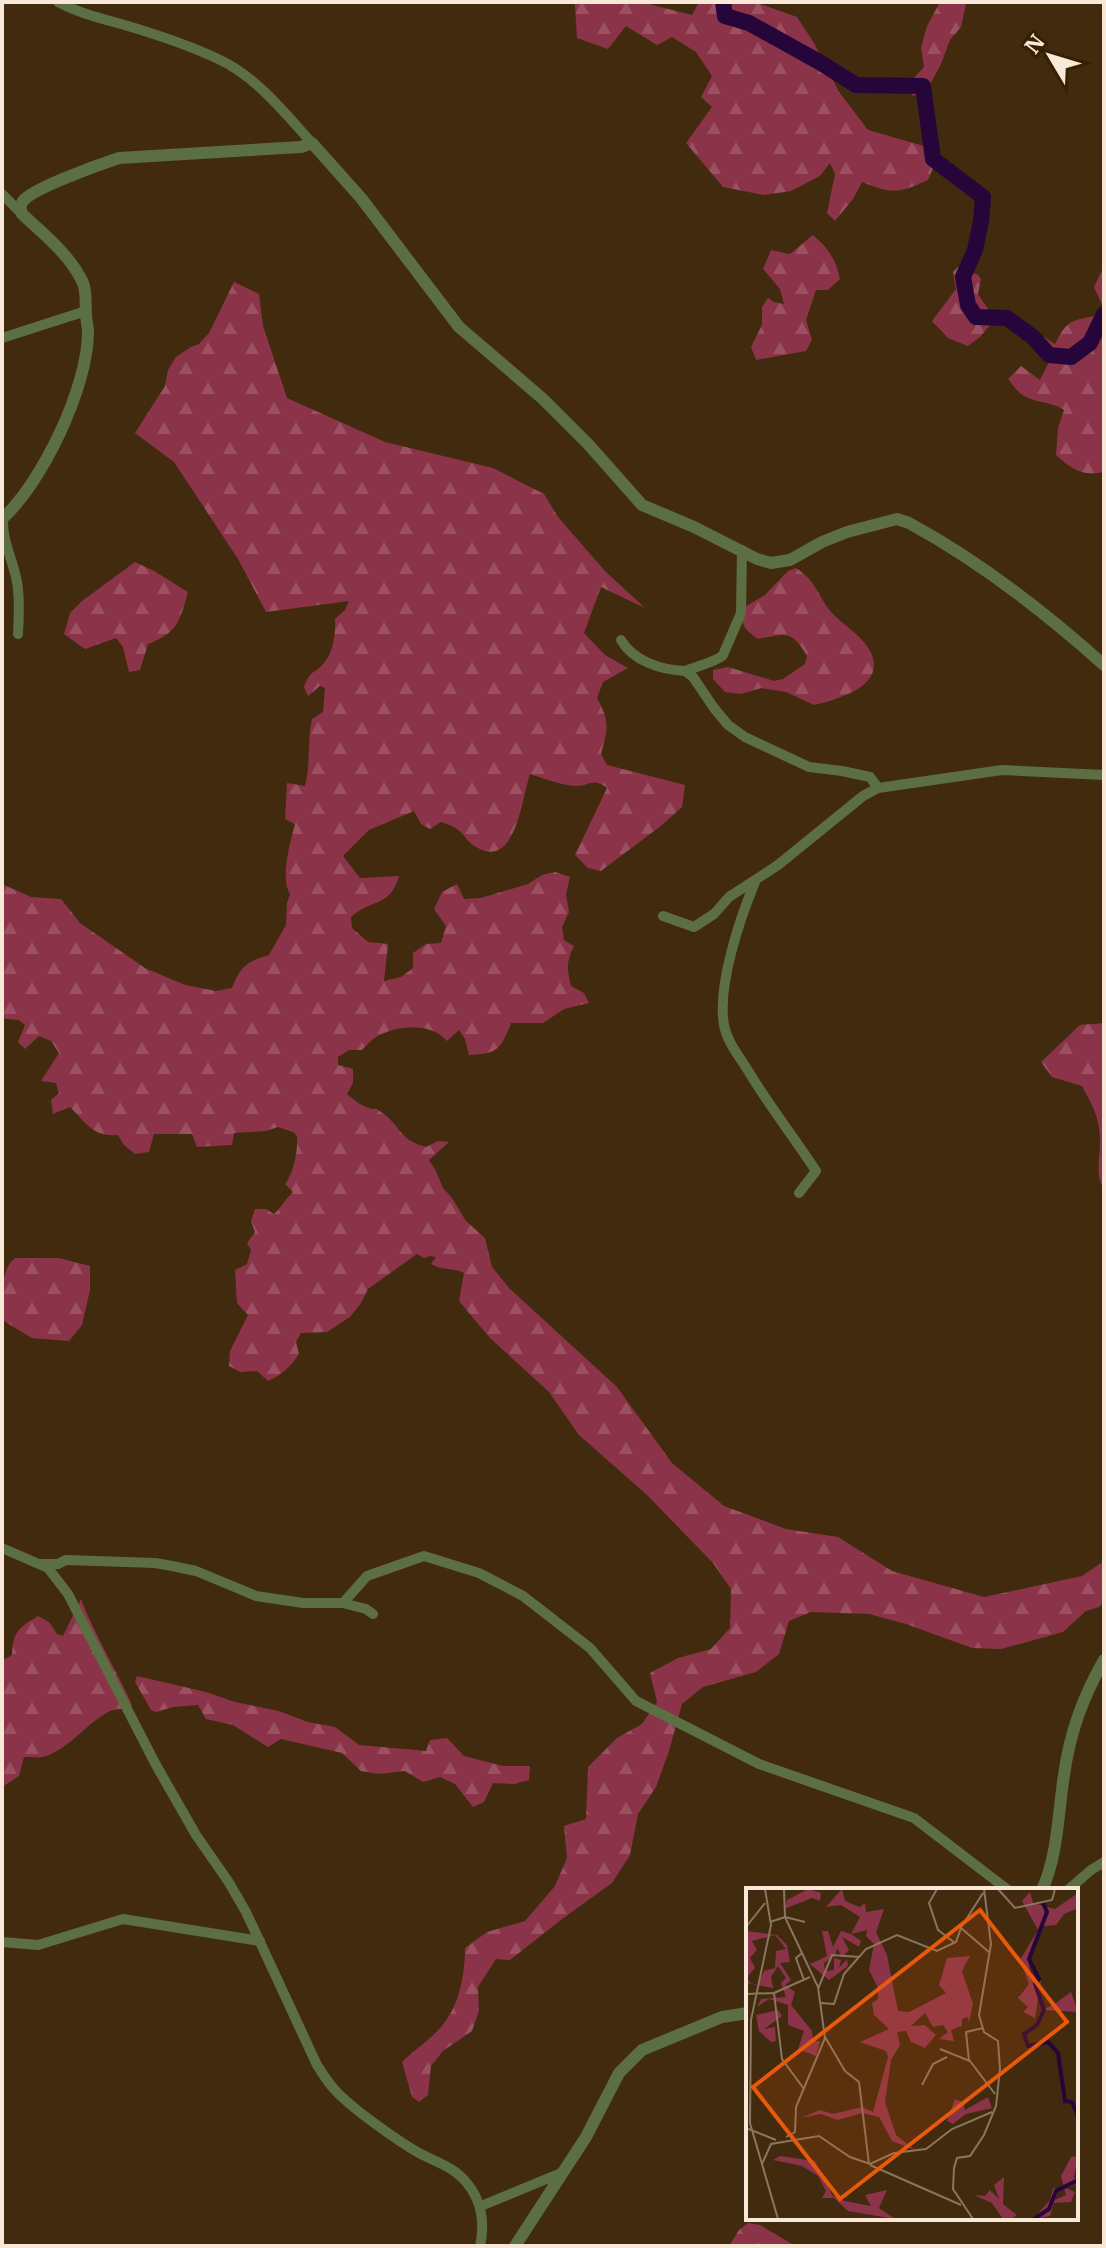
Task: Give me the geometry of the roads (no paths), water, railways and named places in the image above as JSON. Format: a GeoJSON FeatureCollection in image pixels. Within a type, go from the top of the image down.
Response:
{"type":"FeatureCollection","features":[{"type":"Feature","properties":{"kind":"street"},"geometry":{"type":"LineString","coordinates":[[58,2],[86,14],[170,39],[218,59],[262,90],[361,198],[459,327],[543,399],[642,505],[771,563],[790,560],[847,532],[897,519],[922,530],[995,578],[1104,665]]}},
{"type":"Feature","properties":{"kind":"street"},"geometry":{"type":"LineString","coordinates":[[22,214],[22,204],[32,195],[119,158],[301,147],[312,143]]}},
{"type":"Feature","properties":{"kind":"street"},"geometry":{"type":"LineString","coordinates":[[2,194],[73,266],[84,286],[88,332],[72,401],[47,458],[17,505],[2,519],[3,536],[17,582],[18,634]]}},
{"type":"Feature","properties":{"kind":"street"},"geometry":{"type":"LineString","coordinates":[[2,338],[86,311]]}},
{"type":"Feature","properties":{"kind":"street"},"geometry":{"type":"LineString","coordinates":[[621,640],[633,654],[667,671],[685,671],[719,660],[741,613],[742,550]]}},
{"type":"Feature","properties":{"kind":"street"},"geometry":{"type":"LineString","coordinates":[[685,671],[693,677],[728,725],[745,737],[809,767],[870,777],[878,788]]}},
{"type":"Feature","properties":{"kind":"street"},"geometry":{"type":"LineString","coordinates":[[663,916],[694,927],[714,914],[729,897],[778,865],[863,796],[878,788],[1002,770],[1104,775]]}},
{"type":"Feature","properties":{"kind":"street"},"geometry":{"type":"LineString","coordinates":[[756,880],[734,942],[726,982],[724,1027],[748,1071],[816,1171],[799,1193]]}},
{"type":"Feature","properties":{"kind":"street"},"geometry":{"type":"LineString","coordinates":[[2,1548],[52,1572],[68,1594],[156,1765],[196,1835],[228,1881],[260,1941],[317,2065],[336,2092],[417,2152],[450,2167],[467,2183],[481,2206],[483,2232],[480,2246]]}},
{"type":"Feature","properties":{"kind":"street"},"geometry":{"type":"LineString","coordinates":[[343,1603],[367,1576],[424,1556],[479,1573],[523,1596],[590,1648],[636,1701],[759,1764],[914,1818],[1005,1888]]}},
{"type":"Feature","properties":{"kind":"street"},"geometry":{"type":"LineString","coordinates":[[39,1564],[58,1564],[66,1560],[155,1563],[196,1571],[256,1596],[303,1603],[343,1603],[373,1614]]}},
{"type":"Feature","properties":{"kind":"street"},"geometry":{"type":"LineString","coordinates":[[1043,1888],[1053,1855],[1070,1741],[1085,1694],[1104,1660]]}},
{"type":"Feature","properties":{"kind":"street"},"geometry":{"type":"LineString","coordinates":[[1070,1888],[1104,1862]]}},
{"type":"Feature","properties":{"kind":"street"},"geometry":{"type":"LineString","coordinates":[[2,1942],[38,1945],[123,1919],[260,1941]]}},
{"type":"Feature","properties":{"kind":"street"},"geometry":{"type":"LineString","coordinates":[[515,2246],[586,2137],[619,2073],[642,2050],[722,2017],[746,2013]]}},
{"type":"Feature","properties":{"kind":"street"},"geometry":{"type":"LineString","coordinates":[[481,2206],[561,2173]]}},
{"type":"Feature","properties":{"kind":"waterway"},"geometry":{"type":"LineString","coordinates":[[723,2],[725,16],[749,23],[856,85],[923,86],[933,159],[983,197],[975,250],[963,277],[968,305],[976,317],[1007,318],[1033,337],[1049,355],[1071,357],[1090,343],[1104,314]]}}]}
